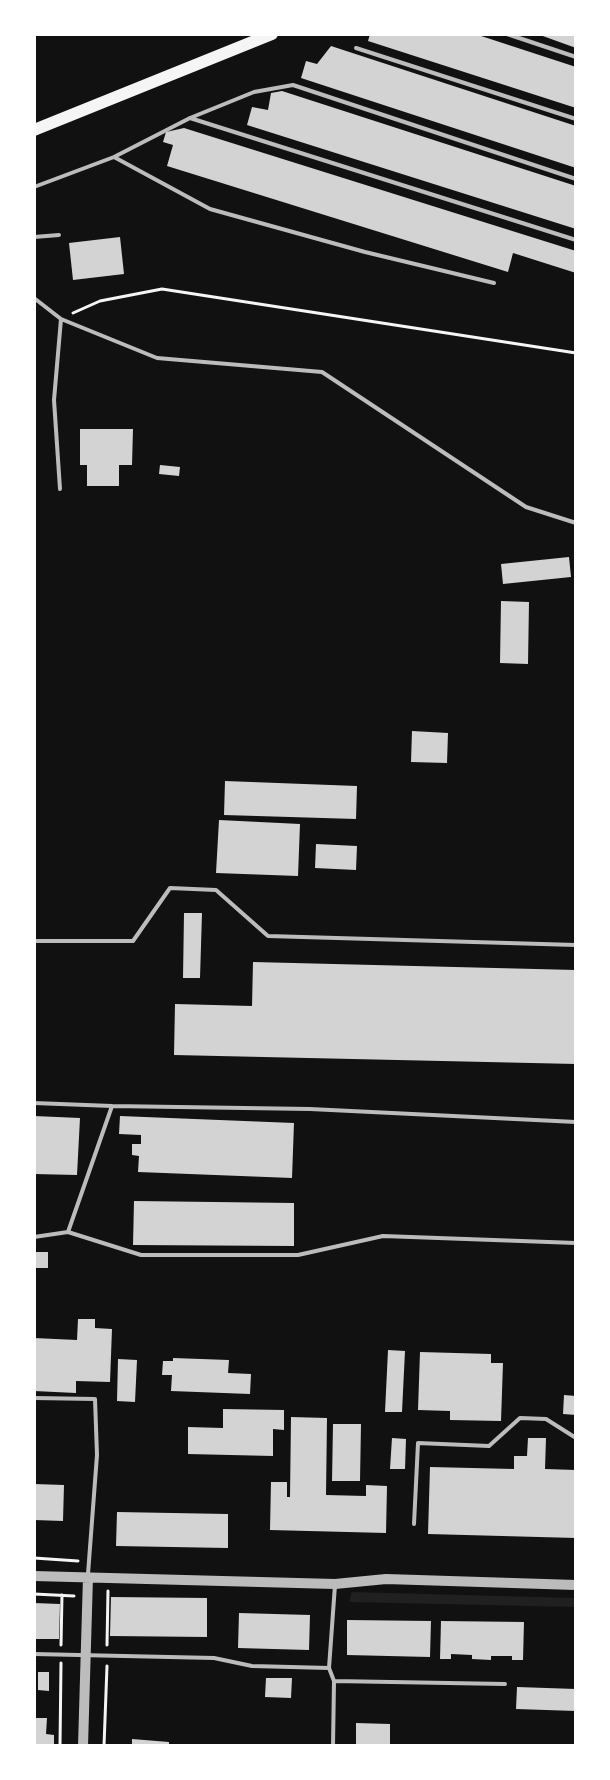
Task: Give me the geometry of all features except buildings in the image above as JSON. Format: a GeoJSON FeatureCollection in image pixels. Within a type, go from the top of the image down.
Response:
{"type":"FeatureCollection","features":[{"type":"Feature","properties":{"kind":"main road"},"geometry":{"type":"LineString","coordinates":[[34,130],[272,34]]}},
{"type":"Feature","properties":{"kind":"street"},"geometry":{"type":"LineString","coordinates":[[34,1576],[335,1584],[386,1579],[576,1585]]}},
{"type":"Feature","properties":{"kind":"street"},"geometry":{"type":"LineString","coordinates":[[83,1746],[88,1577]]}},
{"type":"Feature","properties":{"kind":"lane"},"geometry":{"type":"LineString","coordinates":[[507,34],[576,57]]}},
{"type":"Feature","properties":{"kind":"lane"},"geometry":{"type":"LineString","coordinates":[[356,48],[576,119]]}},
{"type":"Feature","properties":{"kind":"lane"},"geometry":{"type":"LineString","coordinates":[[34,188],[114,158],[190,118],[254,92],[294,84],[576,179]]}},
{"type":"Feature","properties":{"kind":"lane"},"geometry":{"type":"LineString","coordinates":[[190,118],[576,240]]}},
{"type":"Feature","properties":{"kind":"lane"},"geometry":{"type":"LineString","coordinates":[[114,158],[210,209],[365,252],[494,283]]}},
{"type":"Feature","properties":{"kind":"lane"},"geometry":{"type":"LineString","coordinates":[[34,237],[59,235]]}},
{"type":"Feature","properties":{"kind":"lane"},"geometry":{"type":"LineString","coordinates":[[34,298],[61,319],[157,358],[322,372],[526,507],[576,523]]}},
{"type":"Feature","properties":{"kind":"lane"},"geometry":{"type":"LineString","coordinates":[[60,489],[54,400],[61,319]]}},
{"type":"Feature","properties":{"kind":"lane"},"geometry":{"type":"LineString","coordinates":[[34,941],[133,941],[170,888],[216,890],[268,936],[576,945]]}},
{"type":"Feature","properties":{"kind":"lane"},"geometry":{"type":"LineString","coordinates":[[34,1103],[310,1109],[576,1122]]}},
{"type":"Feature","properties":{"kind":"lane"},"geometry":{"type":"LineString","coordinates":[[68,1232],[112,1106]]}},
{"type":"Feature","properties":{"kind":"lane"},"geometry":{"type":"LineString","coordinates":[[34,1237],[68,1232],[141,1255],[298,1255],[383,1236],[576,1243]]}},
{"type":"Feature","properties":{"kind":"lane"},"geometry":{"type":"LineString","coordinates":[[34,1398],[95,1399],[97,1455],[88,1577]]}},
{"type":"Feature","properties":{"kind":"lane"},"geometry":{"type":"LineString","coordinates":[[414,1524],[418,1443],[489,1446],[520,1418],[546,1419],[576,1438]]}},
{"type":"Feature","properties":{"kind":"lane"},"geometry":{"type":"LineString","coordinates":[[333,1746],[334,1681],[329,1668],[335,1584]]}},
{"type":"Feature","properties":{"kind":"lane"},"geometry":{"type":"LineString","coordinates":[[34,1654],[214,1658],[252,1666],[329,1668]]}},
{"type":"Feature","properties":{"kind":"lane"},"geometry":{"type":"LineString","coordinates":[[334,1681],[505,1684]]}},
{"type":"Feature","properties":{"kind":"path"},"geometry":{"type":"LineString","coordinates":[[61,319],[100,301],[162,289],[576,353]]}},
{"type":"Feature","properties":{"kind":"path"},"geometry":{"type":"LineString","coordinates":[[34,1594],[87,1596]]}},
{"type":"Feature","properties":{"kind":"path"},"geometry":{"type":"LineString","coordinates":[[60,1746],[62,1595]]}},
{"type":"Feature","properties":{"kind":"shaded area"},"geometry":{"type":"Polygon","coordinates":[[[352,1592],[575,1598],[575,1607],[349,1602],[352,1592]]]}}]}
